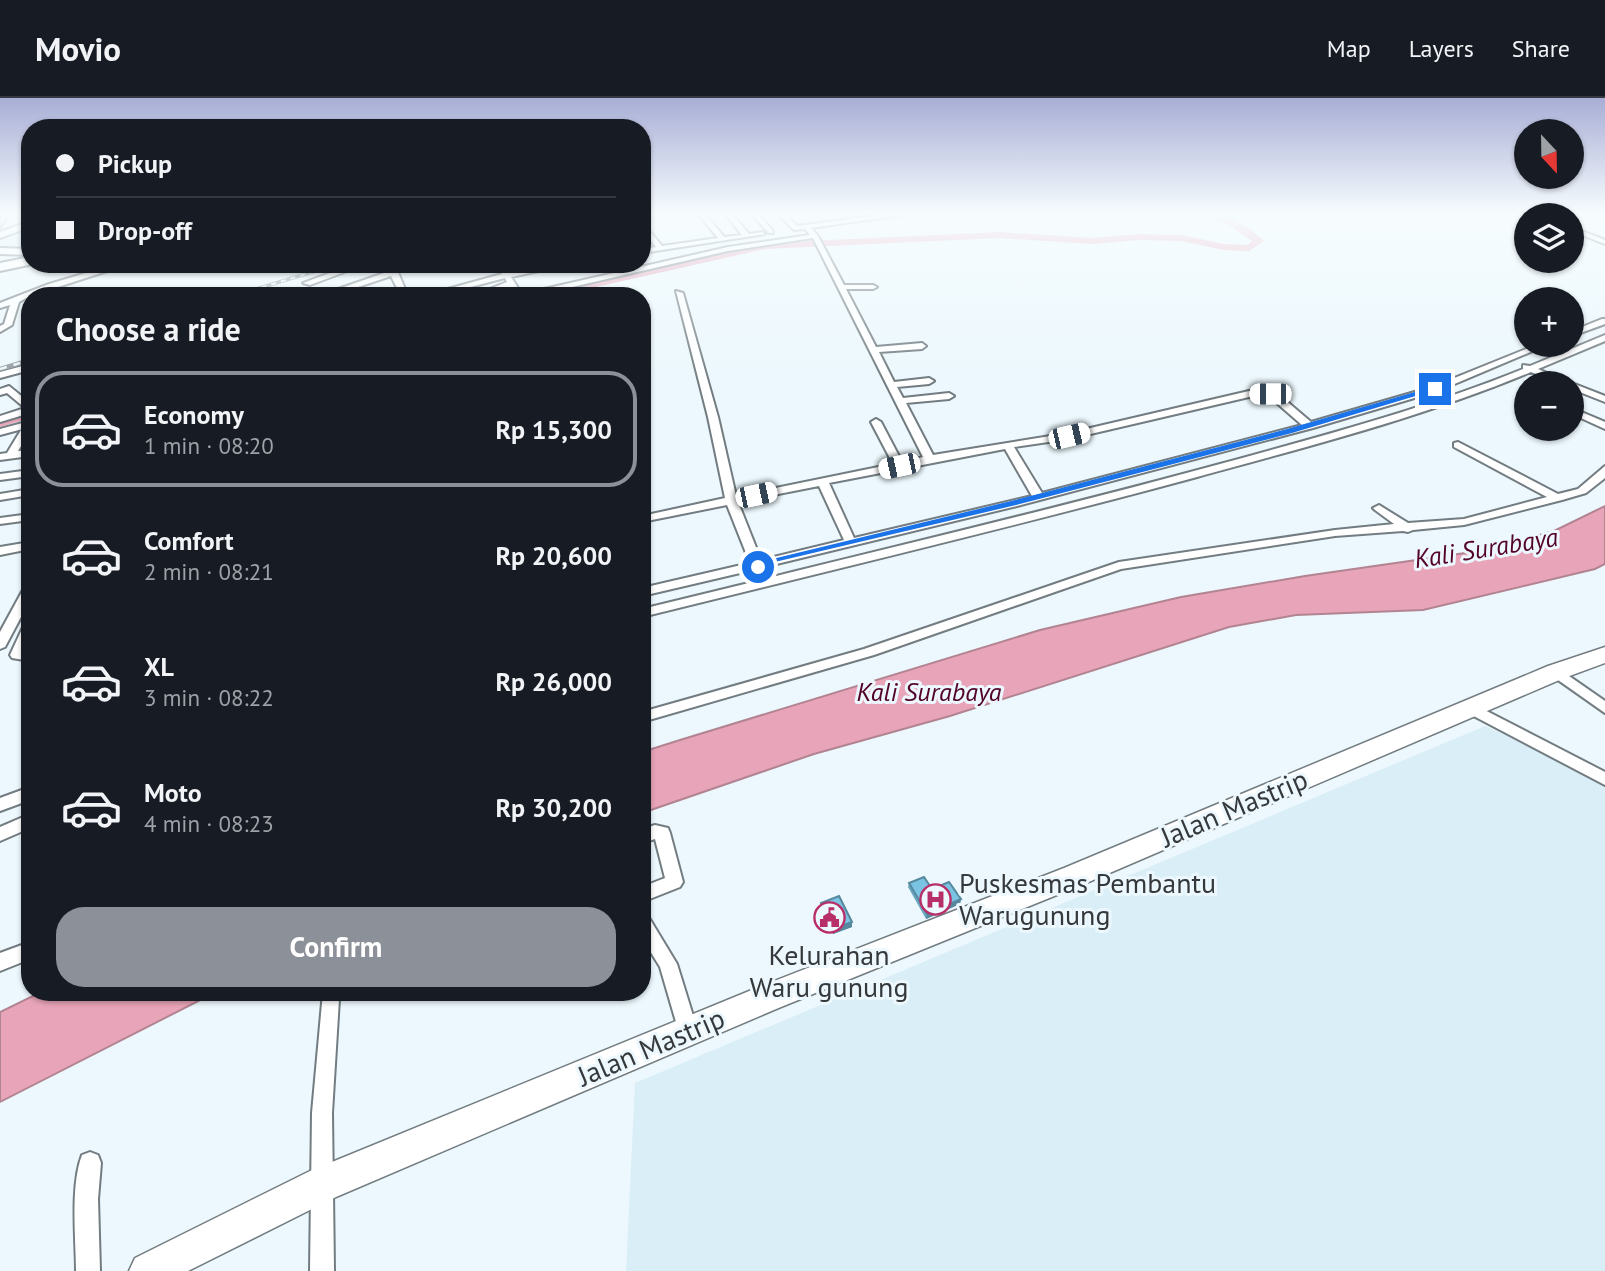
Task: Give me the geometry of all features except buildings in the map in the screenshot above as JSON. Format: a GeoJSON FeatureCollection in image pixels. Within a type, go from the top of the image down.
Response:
{"type":"FeatureCollection","features":[{"type":"Feature","properties":{"kind":"main road","name":"Jalan Mastrip"},"geometry":{"type":"LineString","coordinates":[[148,1271],[323,1184],[850,964],[1074,876],[1556,672],[1605,655]]}},
{"type":"Feature","properties":{"kind":"street"},"geometry":{"type":"LineString","coordinates":[[832,270],[930,460]]}},
{"type":"Feature","properties":{"kind":"street"},"geometry":{"type":"LineString","coordinates":[[49,287],[95,273]]}},
{"type":"Feature","properties":{"kind":"street"},"geometry":{"type":"LineString","coordinates":[[313,287],[307,283],[336,273]]}},
{"type":"Feature","properties":{"kind":"street"},"geometry":{"type":"LineString","coordinates":[[346,287],[381,273]]}},
{"type":"Feature","properties":{"kind":"street"},"geometry":{"type":"LineString","coordinates":[[504,273],[514,287]]}},
{"type":"Feature","properties":{"kind":"street"},"geometry":{"type":"LineString","coordinates":[[494,287],[525,273]]}},
{"type":"Feature","properties":{"kind":"street"},"geometry":{"type":"LineString","coordinates":[[532,273],[549,287]]}},
{"type":"Feature","properties":{"kind":"street"},"geometry":{"type":"LineString","coordinates":[[571,273],[578,282]]}},
{"type":"Feature","properties":{"kind":"street"},"geometry":{"type":"LineString","coordinates":[[559,287],[603,273]]}},
{"type":"Feature","properties":{"kind":"street"},"geometry":{"type":"LineString","coordinates":[[467,287],[508,280]]}},
{"type":"Feature","properties":{"kind":"street"},"geometry":{"type":"LineString","coordinates":[[840,287],[873,287]]}},
{"type":"Feature","properties":{"kind":"street"},"geometry":{"type":"LineString","coordinates":[[679,293],[713,417],[732,500],[761,573]]}},
{"type":"Feature","properties":{"kind":"street"},"geometry":{"type":"LineString","coordinates":[[0,306],[21,299]]}},
{"type":"Feature","properties":{"kind":"street"},"geometry":{"type":"LineString","coordinates":[[0,329],[7,326],[15,302]]}},
{"type":"Feature","properties":{"kind":"street"},"geometry":{"type":"LineString","coordinates":[[1584,330],[1605,321]]}},
{"type":"Feature","properties":{"kind":"street"},"geometry":{"type":"LineString","coordinates":[[873,350],[922,346]]}},
{"type":"Feature","properties":{"kind":"street"},"geometry":{"type":"LineString","coordinates":[[651,610],[850,541],[1014,505],[1038,496],[1350,416],[1446,385],[1515,357]]}},
{"type":"Feature","properties":{"kind":"street"},"geometry":{"type":"LineString","coordinates":[[651,591],[761,573],[943,538],[1095,500],[1366,426],[1467,395],[1552,357]]}},
{"type":"Feature","properties":{"kind":"street"},"geometry":{"type":"LineString","coordinates":[[1508,360],[1536,371]]}},
{"type":"Feature","properties":{"kind":"street"},"geometry":{"type":"LineString","coordinates":[[0,375],[21,369]]}},
{"type":"Feature","properties":{"kind":"street"},"geometry":{"type":"LineString","coordinates":[[891,386],[929,381]]}},
{"type":"Feature","properties":{"kind":"street"},"geometry":{"type":"LineString","coordinates":[[0,382],[5,391],[21,403]]}},
{"type":"Feature","properties":{"kind":"street"},"geometry":{"type":"LineString","coordinates":[[1584,391],[1605,400]]}},
{"type":"Feature","properties":{"kind":"street"},"geometry":{"type":"LineString","coordinates":[[651,517],[899,466],[1069,436],[1249,394],[1274,395],[1309,426]]}},
{"type":"Feature","properties":{"kind":"street"},"geometry":{"type":"LineString","coordinates":[[899,401],[948,396]]}},
{"type":"Feature","properties":{"kind":"street"},"geometry":{"type":"LineString","coordinates":[[0,419],[21,412]]}},
{"type":"Feature","properties":{"kind":"street"},"geometry":{"type":"LineString","coordinates":[[1350,416],[1366,426]]}},
{"type":"Feature","properties":{"kind":"street"},"geometry":{"type":"LineString","coordinates":[[1584,416],[1605,426]]}},
{"type":"Feature","properties":{"kind":"street"},"geometry":{"type":"LineString","coordinates":[[876,422],[899,466]]}},
{"type":"Feature","properties":{"kind":"street"},"geometry":{"type":"LineString","coordinates":[[0,432],[21,429]]}},
{"type":"Feature","properties":{"kind":"street"},"geometry":{"type":"LineString","coordinates":[[5,456],[21,436]]}},
{"type":"Feature","properties":{"kind":"street"},"geometry":{"type":"LineString","coordinates":[[1008,445],[1038,496]]}},
{"type":"Feature","properties":{"kind":"street"},"geometry":{"type":"LineString","coordinates":[[1458,445],[1558,498]]}},
{"type":"Feature","properties":{"kind":"street"},"geometry":{"type":"LineString","coordinates":[[1203,455],[1219,467]]}},
{"type":"Feature","properties":{"kind":"street"},"geometry":{"type":"LineString","coordinates":[[651,714],[869,652],[1119,566],[1335,533],[1408,529],[1464,522],[1582,491],[1601,476],[1605,469]]}},
{"type":"Feature","properties":{"kind":"street"},"geometry":{"type":"LineString","coordinates":[[0,477],[21,474]]}},
{"type":"Feature","properties":{"kind":"street"},"geometry":{"type":"LineString","coordinates":[[822,481],[850,541]]}},
{"type":"Feature","properties":{"kind":"street"},"geometry":{"type":"LineString","coordinates":[[1081,487],[1095,500]]}},
{"type":"Feature","properties":{"kind":"street"},"geometry":{"type":"LineString","coordinates":[[0,496],[21,493]]}},
{"type":"Feature","properties":{"kind":"street"},"geometry":{"type":"LineString","coordinates":[[1014,505],[1024,518]]}},
{"type":"Feature","properties":{"kind":"street"},"geometry":{"type":"LineString","coordinates":[[1378,508],[1408,529]]}},
{"type":"Feature","properties":{"kind":"street"},"geometry":{"type":"LineString","coordinates":[[0,522],[21,518]]}},
{"type":"Feature","properties":{"kind":"street"},"geometry":{"type":"LineString","coordinates":[[933,524],[943,538]]}},
{"type":"Feature","properties":{"kind":"street"},"geometry":{"type":"LineString","coordinates":[[0,551],[21,547]]}},
{"type":"Feature","properties":{"kind":"street"},"geometry":{"type":"LineString","coordinates":[[0,644],[21,604]]}},
{"type":"Feature","properties":{"kind":"street"},"geometry":{"type":"LineString","coordinates":[[1556,672],[1605,708]]}},
{"type":"Feature","properties":{"kind":"street"},"geometry":{"type":"LineString","coordinates":[[1471,708],[1605,779]]}},
{"type":"Feature","properties":{"kind":"street"},"geometry":{"type":"LineString","coordinates":[[0,806],[21,797]]}},
{"type":"Feature","properties":{"kind":"street"},"geometry":{"type":"LineString","coordinates":[[0,834],[21,825]]}},
{"type":"Feature","properties":{"kind":"street"},"geometry":{"type":"LineString","coordinates":[[651,833],[662,834],[674,882],[651,891]]}},
{"type":"Feature","properties":{"kind":"street"},"geometry":{"type":"LineString","coordinates":[[651,937],[668,964],[688,1032]]}},
{"type":"Feature","properties":{"kind":"street"},"geometry":{"type":"LineString","coordinates":[[0,962],[21,954]]}},
{"type":"Feature","properties":{"kind":"street"},"geometry":{"type":"LineString","coordinates":[[322,1271],[325,1063],[330,1001]]}},
{"type":"Feature","properties":{"kind":"street"},"geometry":{"type":"LineString","coordinates":[[88,1271],[86,1199],[90,1163]]}},
{"type":"Feature","properties":{"kind":"shaded area"},"geometry":{"type":"Polygon","coordinates":[[[1485,726],[1605,779],[1605,1271],[626,1271],[635,1083],[1485,726]]]}},
{"type":"Feature","properties":{"kind":"water","name":"Kali Surabaya"},"geometry":{"type":"Polygon","coordinates":[[[1605,506],[1605,564],[1595,569],[1423,610],[1296,615],[1229,627],[950,716],[814,754],[651,810],[651,749],[1040,630],[1181,597],[1479,551],[1554,531],[1605,506]]]}},
{"type":"Feature","properties":{"kind":"water"},"geometry":{"type":"Polygon","coordinates":[[[23,1001],[198,1001],[0,1102],[0,1012],[23,1001]]]}},
{"type":"Feature","properties":{"kind":"waterway"},"geometry":{"type":"LineString","coordinates":[[651,271],[658,270]]}},
{"type":"Feature","properties":{"kind":"waterway"},"geometry":{"type":"LineString","coordinates":[[580,287],[643,273]]}},
{"type":"Feature","properties":{"kind":"waterway"},"geometry":{"type":"LineString","coordinates":[[0,423],[21,416]]}},
{"type":"Feature","properties":{"kind":"railway"},"geometry":{"type":"LineString","coordinates":[[263,287],[309,273]]}},
{"type":"Feature","properties":{"kind":"railway"},"geometry":{"type":"LineString","coordinates":[[0,369],[21,363]]}},
{"type":"Feature","properties":{"kind":"place","name":"Puskesmas Pembantu Warugunung"},"geometry":{"type":"Point","coordinates":[936,899]}},
{"type":"Feature","properties":{"kind":"place","name":"Kelurahan Waru gunung"},"geometry":{"type":"Point","coordinates":[829,918]}},
{"type":"Feature","properties":{"kind":"route"},"geometry":{"type":"LineString","coordinates":[[758,567],[757,564],[1013,503],[1289,431],[1435,389]]}}]}
